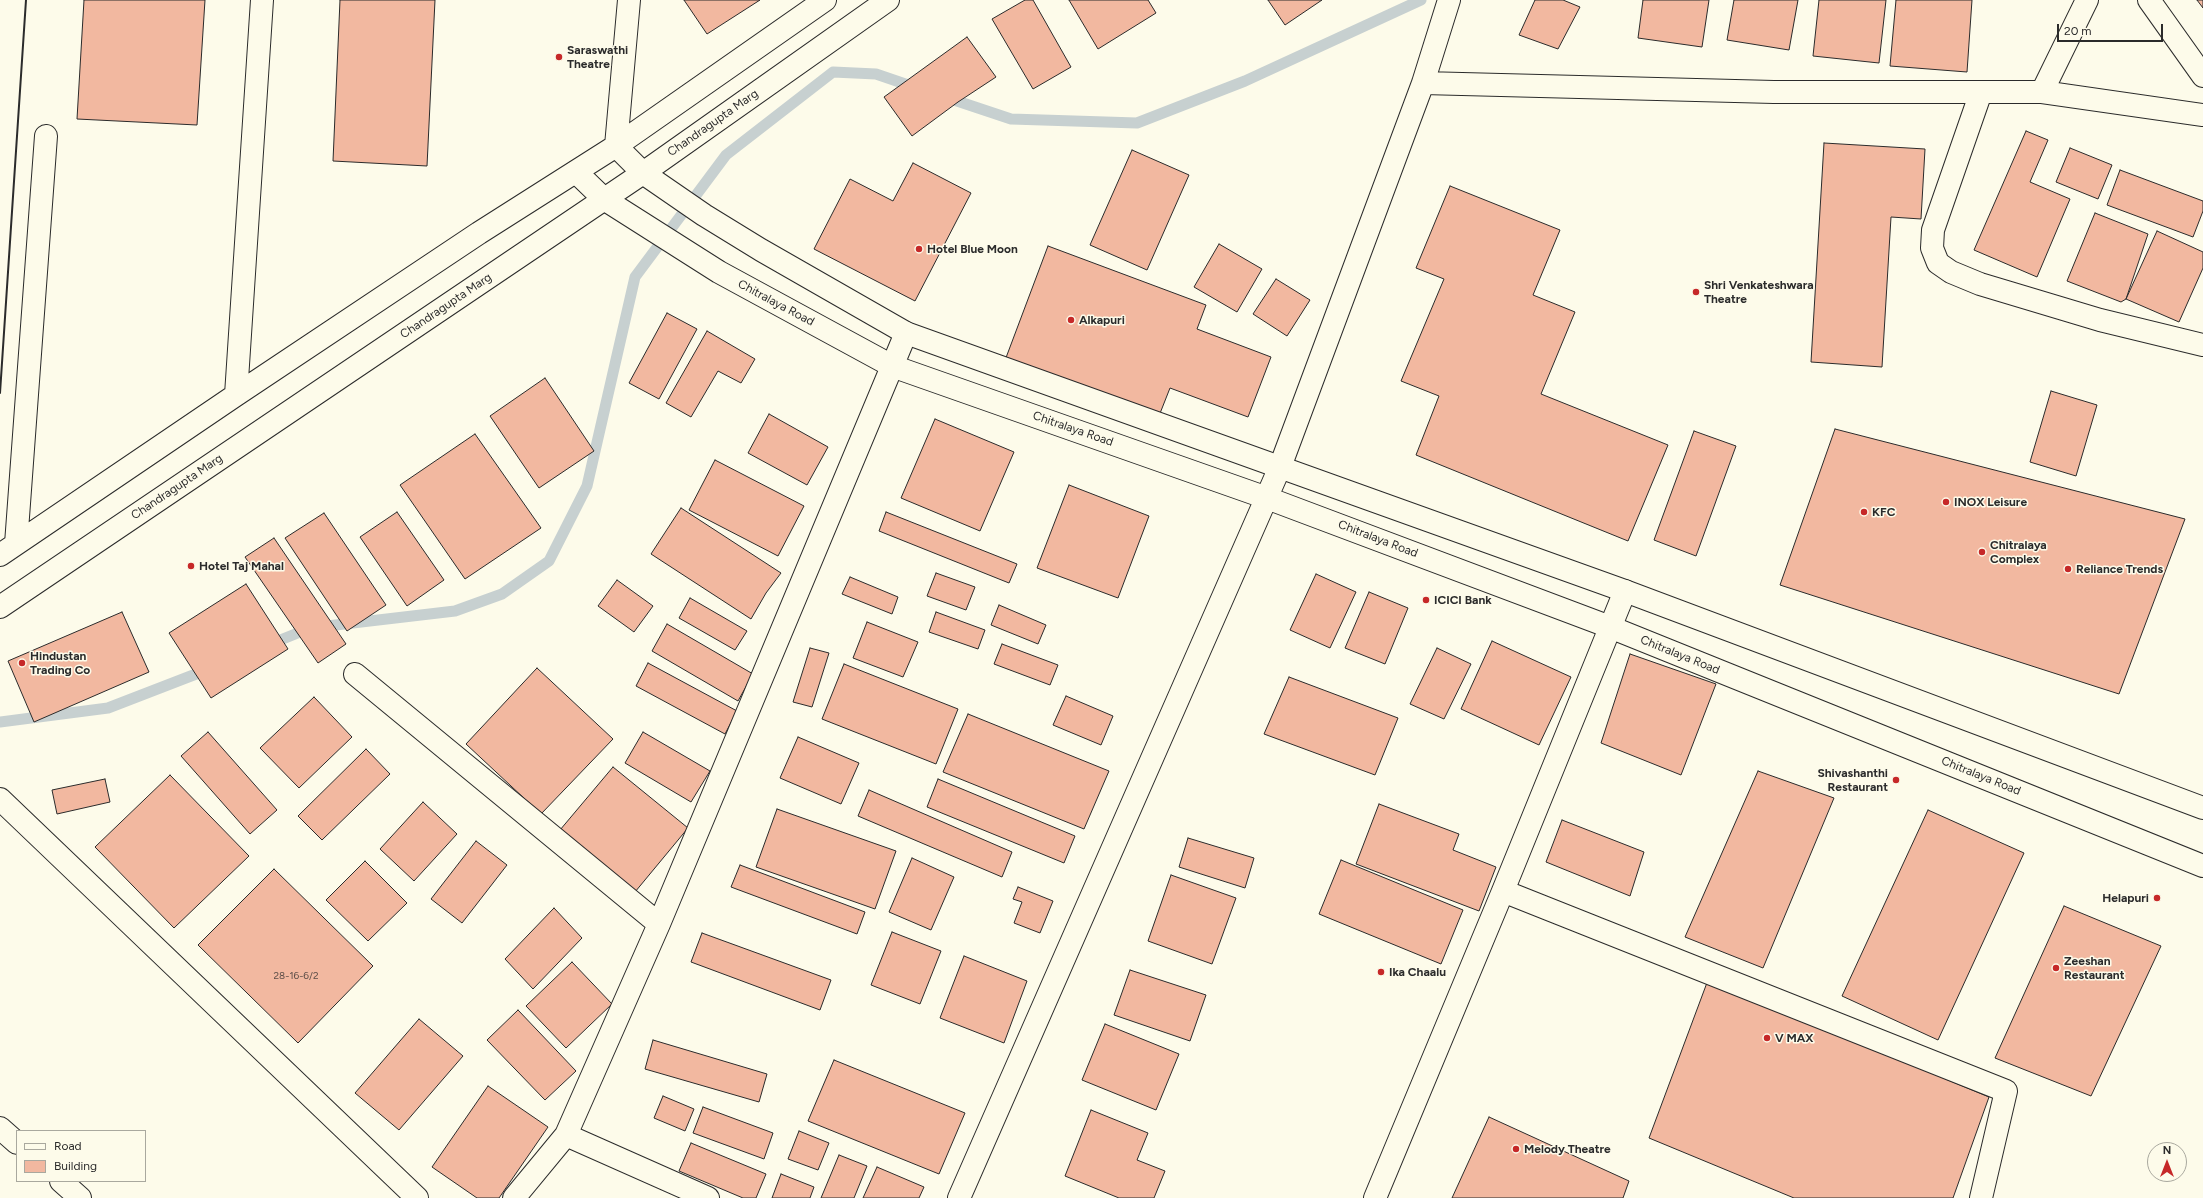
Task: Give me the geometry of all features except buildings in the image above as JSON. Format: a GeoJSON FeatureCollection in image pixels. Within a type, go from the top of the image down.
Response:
{"type":"FeatureCollection","features":[{"type":"Feature","properties":{"kind":"street"},"geometry":{"type":"LineString","coordinates":[[236,395],[262,0]]}},
{"type":"Feature","properties":{"kind":"street"},"geometry":{"type":"LineString","coordinates":[[616,146],[629,0]]}},
{"type":"Feature","properties":{"kind":"street"},"geometry":{"type":"LineString","coordinates":[[8,550],[236,395],[472,238],[616,146],[825,0]]}},
{"type":"Feature","properties":{"kind":"street","name":"Chandragupta Marg"},"geometry":{"type":"LineString","coordinates":[[0,607],[643,173],[888,0]]}},
{"type":"Feature","properties":{"kind":"street"},"geometry":{"type":"LineString","coordinates":[[2042,92],[2086,0]]}},
{"type":"Feature","properties":{"kind":"street"},"geometry":{"type":"LineString","coordinates":[[2149,0],[2203,76]]}},
{"type":"Feature","properties":{"kind":"street"},"geometry":{"type":"LineString","coordinates":[[960,1198],[1280,467],[1423,83],[1446,10]]}},
{"type":"Feature","properties":{"kind":"street"},"geometry":{"type":"LineString","coordinates":[[1423,83],[1774,92],[2042,92],[2203,115]]}},
{"type":"Feature","properties":{"kind":"street"},"geometry":{"type":"LineString","coordinates":[[1981,92],[1933,230],[1932,248],[1938,263],[1951,272],[1980,284],[2100,320],[2203,345]]}},
{"type":"Feature","properties":{"kind":"street"},"geometry":{"type":"LineString","coordinates":[[8,550],[46,136]]}},
{"type":"Feature","properties":{"kind":"street"},"geometry":{"type":"LineString","coordinates":[[616,146],[643,173],[704,215],[761,250],[906,333],[1625,591],[2203,808]]}},
{"type":"Feature","properties":{"kind":"street","name":"Chitralaya Road"},"geometry":{"type":"LineString","coordinates":[[576,172],[604,199],[719,272],[892,366],[1267,498],[1610,626],[2203,866]]}},
{"type":"Feature","properties":{"kind":"street"},"geometry":{"type":"LineString","coordinates":[[514,1198],[566,1135],[659,924],[906,333]]}},
{"type":"Feature","properties":{"kind":"street"},"geometry":{"type":"LineString","coordinates":[[1375,1198],[1503,891],[1625,591]]}},
{"type":"Feature","properties":{"kind":"street"},"geometry":{"type":"LineString","coordinates":[[355,674],[659,924]]}},
{"type":"Feature","properties":{"kind":"street"},"geometry":{"type":"LineString","coordinates":[[1,800],[417,1198]]}},
{"type":"Feature","properties":{"kind":"street"},"geometry":{"type":"LineString","coordinates":[[1503,891],[2006,1091],[1981,1198]]}},
{"type":"Feature","properties":{"kind":"street"},"geometry":{"type":"LineString","coordinates":[[0,1128],[16,1142]]}},
{"type":"Feature","properties":{"kind":"street"},"geometry":{"type":"LineString","coordinates":[[566,1135],[708,1198]]}},
{"type":"Feature","properties":{"kind":"street"},"geometry":{"type":"LineString","coordinates":[[62,1182],[80,1198]]}},
{"type":"Feature","properties":{"kind":"waterway"},"geometry":{"type":"LineString","coordinates":[[945,97],[1011,119],[1137,123],[1245,81],[1421,0]]}},
{"type":"Feature","properties":{"kind":"waterway"},"geometry":{"type":"LineString","coordinates":[[268,645],[310,628],[455,611],[502,594],[549,561],[587,486],[635,277],[726,155],[833,72],[876,74],[917,88]]}},
{"type":"Feature","properties":{"kind":"waterway"},"geometry":{"type":"LineString","coordinates":[[0,722],[108,708],[209,669]]}},
{"type":"Feature","properties":{"kind":"wall"},"geometry":{"type":"LineString","coordinates":[[0,393],[26,0]]}},
{"type":"Feature","properties":{"kind":"place","name":"Saraswathi Theatre"},"geometry":{"type":"Point","coordinates":[559,57]}},
{"type":"Feature","properties":{"kind":"place","name":"Hotel Blue Moon"},"geometry":{"type":"Point","coordinates":[919,249]}},
{"type":"Feature","properties":{"kind":"place","name":"Shri Venkateshwara Theatre"},"geometry":{"type":"Point","coordinates":[1696,292]}},
{"type":"Feature","properties":{"kind":"place","name":"Alkapuri"},"geometry":{"type":"Point","coordinates":[1071,320]}},
{"type":"Feature","properties":{"kind":"place","name":"INOX Leisure"},"geometry":{"type":"Point","coordinates":[1946,502]}},
{"type":"Feature","properties":{"kind":"place","name":"KFC"},"geometry":{"type":"Point","coordinates":[1864,512]}},
{"type":"Feature","properties":{"kind":"place","name":"Chitralaya Complex"},"geometry":{"type":"Point","coordinates":[1982,552]}},
{"type":"Feature","properties":{"kind":"place","name":"Hotel Taj Mahal"},"geometry":{"type":"Point","coordinates":[191,566]}},
{"type":"Feature","properties":{"kind":"place","name":"Reliance Trends"},"geometry":{"type":"Point","coordinates":[2068,569]}},
{"type":"Feature","properties":{"kind":"place","name":"ICICI Bank"},"geometry":{"type":"Point","coordinates":[1426,600]}},
{"type":"Feature","properties":{"kind":"place","name":"Hindustan Trading Co"},"geometry":{"type":"Point","coordinates":[22,663]}},
{"type":"Feature","properties":{"kind":"place","name":"Shivashanthi Restaurant"},"geometry":{"type":"Point","coordinates":[1896,780]}},
{"type":"Feature","properties":{"kind":"place","name":"Helapuri"},"geometry":{"type":"Point","coordinates":[2157,898]}},
{"type":"Feature","properties":{"kind":"place","name":"Zeeshan Restaurant"},"geometry":{"type":"Point","coordinates":[2056,968]}},
{"type":"Feature","properties":{"kind":"place","name":"Ika Chaalu"},"geometry":{"type":"Point","coordinates":[1381,972]}},
{"type":"Feature","properties":{"kind":"place","name":"V MAX"},"geometry":{"type":"Point","coordinates":[1767,1038]}},
{"type":"Feature","properties":{"kind":"place","name":"Melody Theatre"},"geometry":{"type":"Point","coordinates":[1516,1149]}}]}
